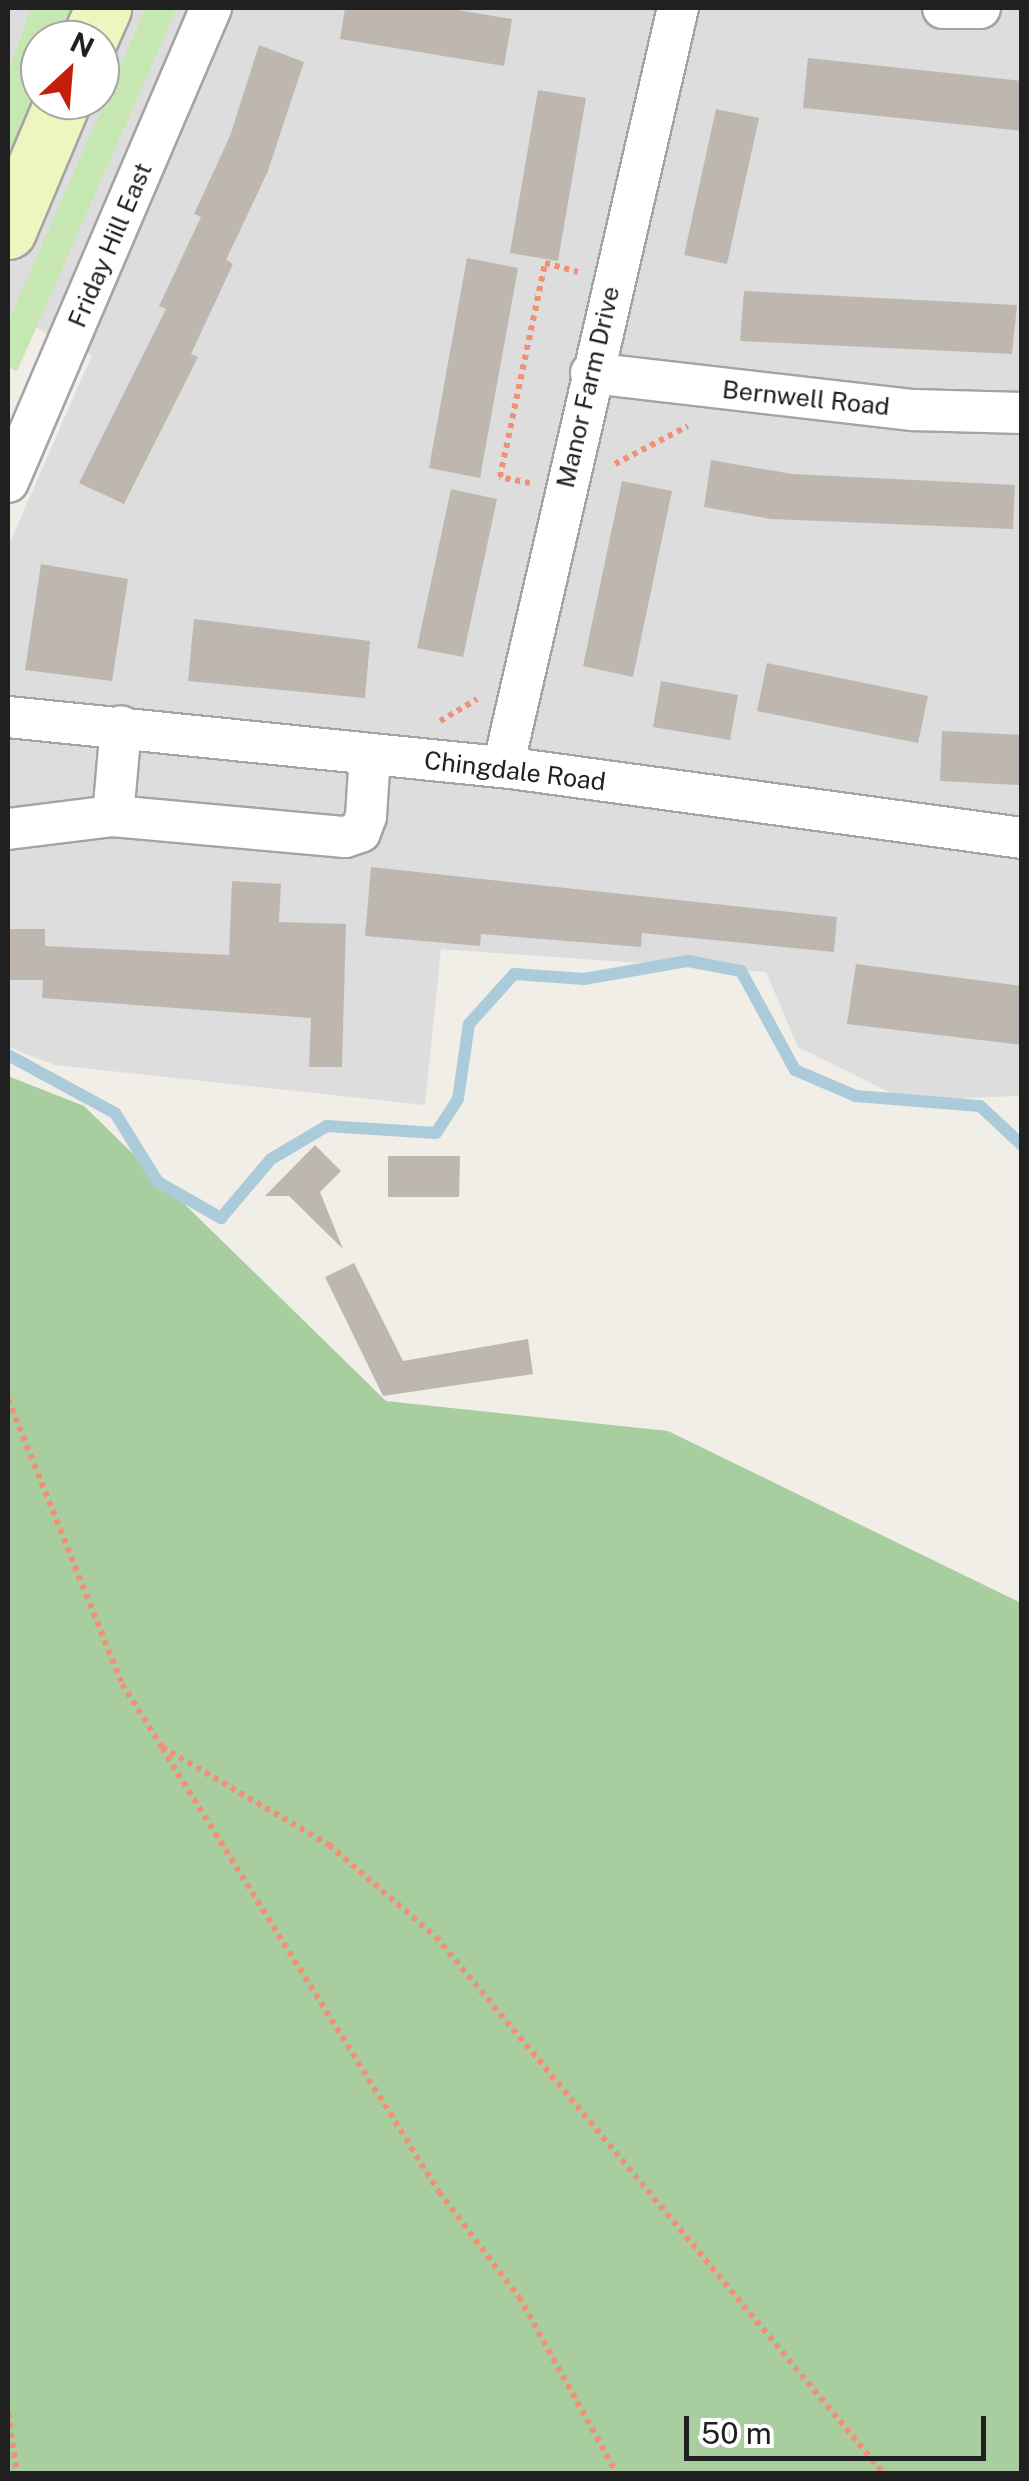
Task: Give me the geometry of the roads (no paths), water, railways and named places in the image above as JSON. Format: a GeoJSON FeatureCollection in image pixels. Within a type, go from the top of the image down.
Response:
{"type":"FeatureCollection","features":[{"type":"Feature","properties":{"kind":"main road"},"geometry":{"type":"LineString","coordinates":[[8,231],[55,120]]}},
{"type":"Feature","properties":{"kind":"street","name":"Friday Hill East"},"geometry":{"type":"LineString","coordinates":[[8,482],[211,8]]}},
{"type":"Feature","properties":{"kind":"street","name":"Manor Farm Drive"},"geometry":{"type":"LineString","coordinates":[[503,767],[590,374],[678,8]]}},
{"type":"Feature","properties":{"kind":"street"},"geometry":{"type":"LineString","coordinates":[[943,8],[980,8]]}},
{"type":"Feature","properties":{"kind":"street","name":"Bernwell Road"},"geometry":{"type":"LineString","coordinates":[[590,374],[913,410],[1022,413]]}},
{"type":"Feature","properties":{"kind":"street","name":"Chingdale Road"},"geometry":{"type":"LineString","coordinates":[[8,717],[503,767],[1022,838]]}},
{"type":"Feature","properties":{"kind":"street"},"geometry":{"type":"LineString","coordinates":[[114,816],[121,726]]}},
{"type":"Feature","properties":{"kind":"street"},"geometry":{"type":"LineString","coordinates":[[8,829],[114,816],[345,837],[360,832],[377,754]]}},
{"type":"Feature","properties":{"kind":"waterway"},"geometry":{"type":"LineString","coordinates":[[8,1055],[115,1113],[158,1182],[221,1218],[271,1159],[327,1126],[436,1133],[458,1099],[469,1024],[514,974],[584,979],[688,961],[741,971],[795,1070],[856,1096],[980,1106],[1022,1145]]}}]}
